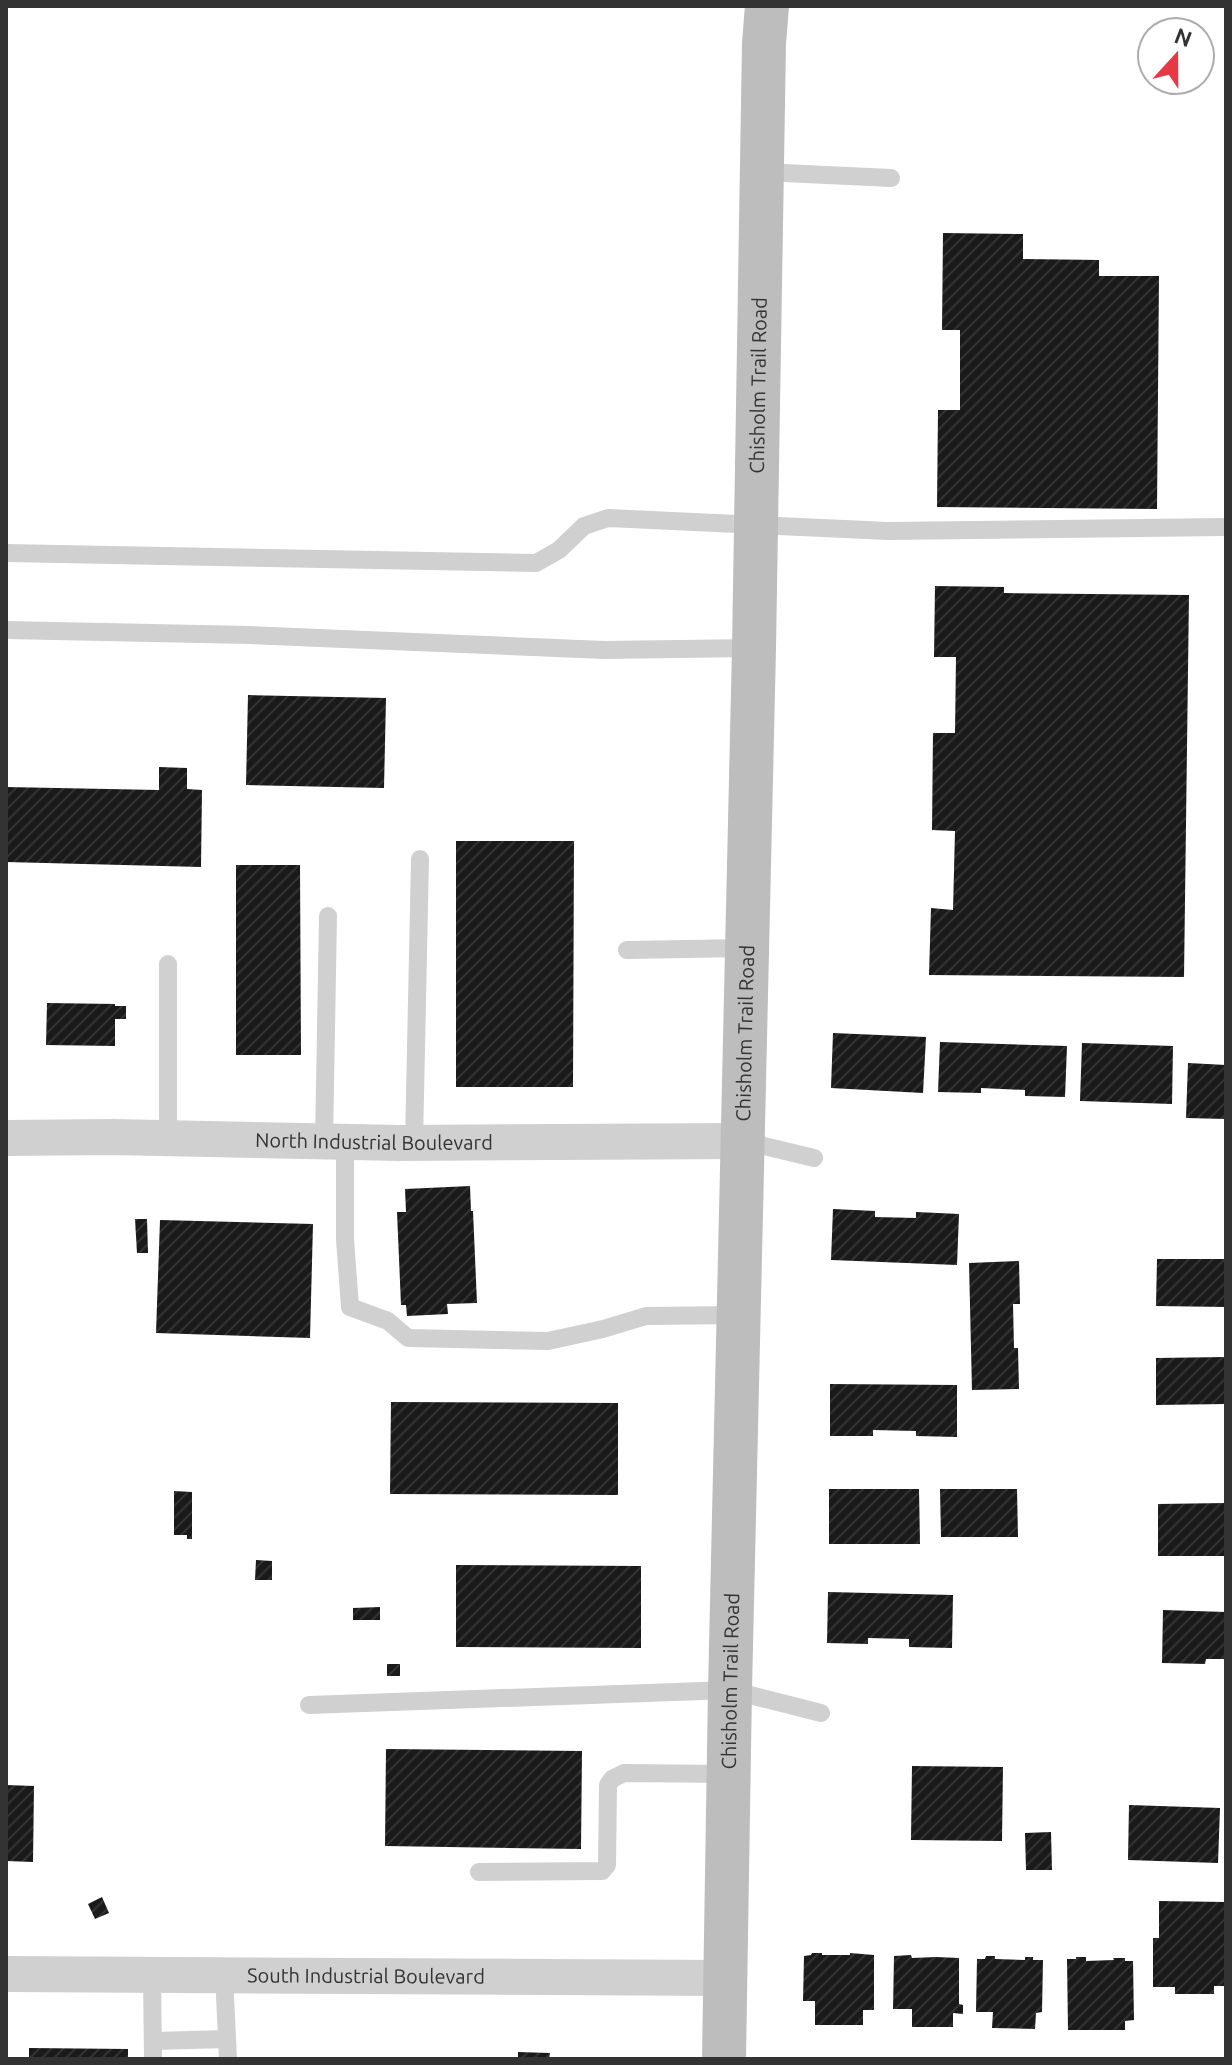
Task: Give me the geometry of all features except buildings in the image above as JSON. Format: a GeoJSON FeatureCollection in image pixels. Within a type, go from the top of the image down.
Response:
{"type":"FeatureCollection","features":[{"type":"Feature","properties":{"kind":"street","name":"Chisholm Trail Road"},"geometry":{"type":"LineString","coordinates":[[724,2059],[767,6]]}},
{"type":"Feature","properties":{"kind":"street","name":"North Industrial Boulevard"},"geometry":{"type":"LineString","coordinates":[[6,1138],[414,1143],[742,1141]]}},
{"type":"Feature","properties":{"kind":"street","name":"South Industrial Boulevard"},"geometry":{"type":"LineString","coordinates":[[6,1974],[724,1978]]}},
{"type":"Feature","properties":{"kind":"lane"},"geometry":{"type":"LineString","coordinates":[[762,172],[891,178]]}},
{"type":"Feature","properties":{"kind":"lane"},"geometry":{"type":"LineString","coordinates":[[6,553],[536,563],[559,550],[584,526],[608,518],[888,531],[1219,528],[1226,541]]}},
{"type":"Feature","properties":{"kind":"lane"},"geometry":{"type":"LineString","coordinates":[[6,630],[249,635],[604,650],[754,648]]}},
{"type":"Feature","properties":{"kind":"lane"},"geometry":{"type":"LineString","coordinates":[[414,1143],[420,859]]}},
{"type":"Feature","properties":{"kind":"lane"},"geometry":{"type":"LineString","coordinates":[[328,916],[335,1142],[350,1307],[388,1321],[408,1338],[548,1341],[646,1316],[738,1315]]}},
{"type":"Feature","properties":{"kind":"lane"},"geometry":{"type":"LineString","coordinates":[[627,950],[747,948]]}},
{"type":"Feature","properties":{"kind":"lane"},"geometry":{"type":"LineString","coordinates":[[168,964],[168,1138]]}},
{"type":"Feature","properties":{"kind":"lane"},"geometry":{"type":"LineString","coordinates":[[742,1141],[814,1158]]}},
{"type":"Feature","properties":{"kind":"lane"},"geometry":{"type":"LineString","coordinates":[[309,1705],[730,1690],[821,1713]]}},
{"type":"Feature","properties":{"kind":"lane"},"geometry":{"type":"LineString","coordinates":[[479,1872],[602,1871],[607,1865],[608,1785],[612,1779],[624,1773],[728,1774]]}},
{"type":"Feature","properties":{"kind":"lane"},"geometry":{"type":"LineString","coordinates":[[152,1974],[153,2050],[227,2039]]}},
{"type":"Feature","properties":{"kind":"lane"},"geometry":{"type":"LineString","coordinates":[[224,1975],[228,2059]]}}]}
